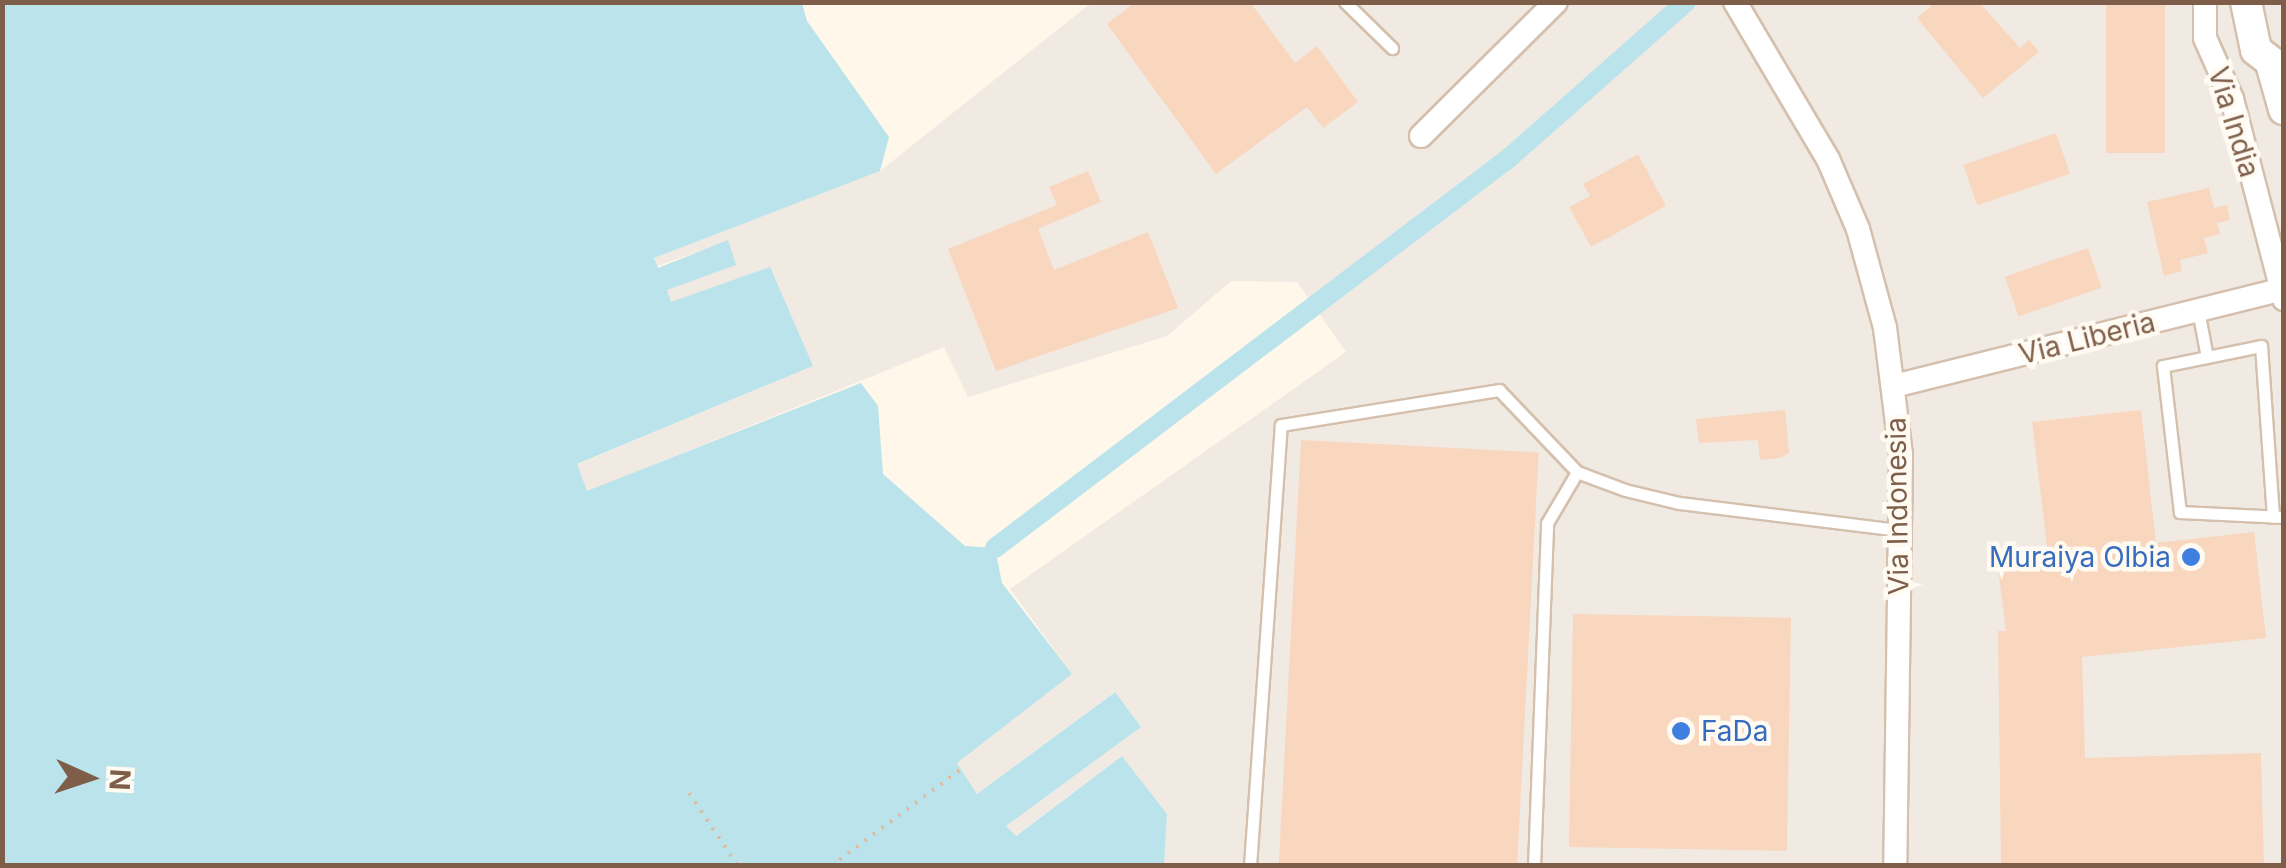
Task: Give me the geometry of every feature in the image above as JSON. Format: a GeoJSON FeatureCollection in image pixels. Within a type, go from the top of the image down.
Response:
{"type":"FeatureCollection","features":[{"type":"Feature","properties":{"kind":"main road"},"geometry":{"type":"LineString","coordinates":[[2246,2],[2246,28],[2278,70],[2284,109]]}},
{"type":"Feature","properties":{"kind":"street"},"geometry":{"type":"LineString","coordinates":[[1422,136],[1556,2]]}},
{"type":"Feature","properties":{"kind":"street","name":"Via Indonesia"},"geometry":{"type":"LineString","coordinates":[[1735,2],[1802,107],[1850,212],[1881,312],[1894,386],[1900,530],[1895,866]]}},
{"type":"Feature","properties":{"kind":"street","name":"Via India"},"geometry":{"type":"LineString","coordinates":[[2206,2],[2205,38],[2232,99],[2282,295]]}},
{"type":"Feature","properties":{"kind":"street","name":"Via Liberia"},"geometry":{"type":"LineString","coordinates":[[1894,386],[2198,310],[2282,295]]}},
{"type":"Feature","properties":{"kind":"lane"},"geometry":{"type":"LineString","coordinates":[[1345,2],[1392,48]]}},
{"type":"Feature","properties":{"kind":"lane"},"geometry":{"type":"LineString","coordinates":[[2198,310],[2206,357]]}},
{"type":"Feature","properties":{"kind":"lane"},"geometry":{"type":"LineString","coordinates":[[2261,346],[2278,517],[2180,512],[2163,366],[2261,346]]}},
{"type":"Feature","properties":{"kind":"lane"},"geometry":{"type":"LineString","coordinates":[[1250,866],[1281,425],[1498,390],[1577,472],[1678,503],[1900,530]]}},
{"type":"Feature","properties":{"kind":"lane"},"geometry":{"type":"LineString","coordinates":[[1534,866],[1547,522],[1577,472]]}},
{"type":"Feature","properties":{"kind":"path"},"geometry":{"type":"LineString","coordinates":[[831,866],[961,770]]}},
{"type":"Feature","properties":{"kind":"path"},"geometry":{"type":"LineString","coordinates":[[688,794],[738,866]]}},
{"type":"Feature","properties":{"kind":"shaded area"},"geometry":{"type":"Polygon","coordinates":[[[1091,3],[2283,3],[2283,865],[1164,865],[1167,814],[1122,756],[1015,836],[1006,826],[1141,727],[1114,692],[977,794],[956,762],[1072,674],[1010,589],[1346,352],[1297,282],[1231,281],[1167,336],[968,397],[944,347],[587,492],[576,465],[813,366],[671,303],[666,290],[735,265],[728,241],[657,266],[654,258],[880,171],[1091,3]]]}},
{"type":"Feature","properties":{"kind":"water"},"geometry":{"type":"Polygon","coordinates":[[[2,3],[802,3],[807,21],[889,137],[880,171],[654,258],[658,268],[728,240],[736,265],[667,290],[671,302],[770,267],[813,366],[577,464],[587,491],[861,383],[878,406],[883,474],[965,546],[995,548],[1002,583],[1072,674],[957,763],[977,794],[1115,692],[1141,727],[1006,826],[1016,836],[1122,756],[1167,814],[1164,865],[3,865],[2,3]]]}},
{"type":"Feature","properties":{"kind":"building"},"geometry":{"type":"Polygon","coordinates":[[[1136,2],[1250,2],[1295,63],[1317,46],[1358,102],[1323,128],[1307,107],[1216,174],[1107,24],[1136,2]]]}},
{"type":"Feature","properties":{"kind":"building"},"geometry":{"type":"Polygon","coordinates":[[[1936,2],[1979,2],[2020,48],[2029,40],[2039,52],[1983,98],[1917,18],[1936,2]]]}},
{"type":"Feature","properties":{"kind":"building"},"geometry":{"type":"Polygon","coordinates":[[[2106,2],[2165,2],[2165,153],[2106,153],[2106,2]]]}},
{"type":"Feature","properties":{"kind":"building"},"geometry":{"type":"Polygon","coordinates":[[[2056,133],[2070,174],[1977,206],[1963,165],[2056,133]]]}},
{"type":"Feature","properties":{"kind":"building"},"geometry":{"type":"Polygon","coordinates":[[[1638,154],[1666,206],[1591,247],[1569,207],[1590,196],[1583,184],[1638,154]]]}},
{"type":"Feature","properties":{"kind":"building"},"geometry":{"type":"Polygon","coordinates":[[[1088,171],[1101,202],[1038,229],[1054,270],[1148,232],[1178,308],[996,371],[948,249],[1057,205],[1049,187],[1088,171]]]}},
{"type":"Feature","properties":{"kind":"building"},"geometry":{"type":"Polygon","coordinates":[[[2209,188],[2214,208],[2227,205],[2230,220],[2217,223],[2220,234],[2204,238],[2208,253],[2180,260],[2182,271],[2164,276],[2147,202],[2209,188]]]}},
{"type":"Feature","properties":{"kind":"building"},"geometry":{"type":"Polygon","coordinates":[[[2088,248],[2102,288],[2018,316],[2005,277],[2088,248]]]}},
{"type":"Feature","properties":{"kind":"building"},"geometry":{"type":"Polygon","coordinates":[[[1785,410],[1789,453],[1780,458],[1760,460],[1758,440],[1699,443],[1696,419],[1785,410]]]}},
{"type":"Feature","properties":{"kind":"building"},"geometry":{"type":"Polygon","coordinates":[[[2141,410],[2156,543],[2254,532],[2266,638],[2082,657],[2085,758],[2261,753],[2264,866],[2001,866],[1998,631],[2006,631],[1997,559],[2048,554],[2032,422],[2141,410]]]}},
{"type":"Feature","properties":{"kind":"building"},"geometry":{"type":"Polygon","coordinates":[[[1301,440],[1539,452],[1517,866],[1279,865],[1301,440]]]}},
{"type":"Feature","properties":{"kind":"building","name":"FaDa"},"geometry":{"type":"Polygon","coordinates":[[[1573,614],[1791,618],[1787,851],[1569,847],[1573,614]]]}},
{"type":"Feature","properties":{"kind":"waterway"},"geometry":{"type":"LineString","coordinates":[[995,548],[1509,158],[1686,2]]}},
{"type":"Feature","properties":{"kind":"place","name":"Muraiya Olbia"},"geometry":{"type":"Point","coordinates":[2191,557]}},
{"type":"Feature","properties":{"kind":"place","name":"FaDa"},"geometry":{"type":"Point","coordinates":[1681,731]}}]}
